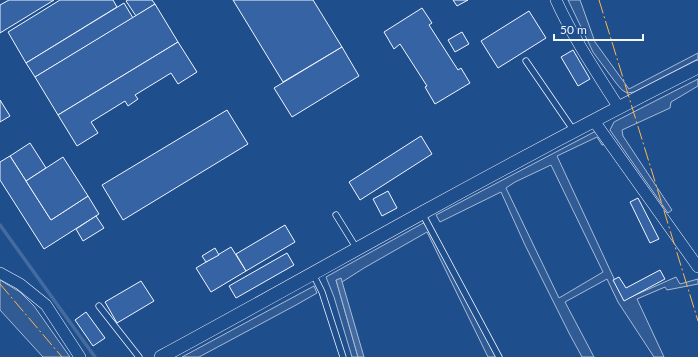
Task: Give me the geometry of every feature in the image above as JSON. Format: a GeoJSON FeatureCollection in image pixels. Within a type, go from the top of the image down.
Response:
{"type":"FeatureCollection","features":[{"type":"Feature","properties":{"kind":"street"},"geometry":{"type":"LineString","coordinates":[[556,0],[589,60],[619,108]]}},
{"type":"Feature","properties":{"kind":"street"},"geometry":{"type":"LineString","coordinates":[[161,357],[422,213],[574,131],[698,67]]}},
{"type":"Feature","properties":{"kind":"street"},"geometry":{"type":"LineString","coordinates":[[594,121],[698,267]]}},
{"type":"Feature","properties":{"kind":"street"},"geometry":{"type":"LineString","coordinates":[[0,273],[20,284],[46,305],[80,357]]}},
{"type":"Feature","properties":{"kind":"lane"},"geometry":{"type":"LineString","coordinates":[[526,61],[574,131]]}},
{"type":"Feature","properties":{"kind":"lane"},"geometry":{"type":"LineString","coordinates":[[422,213],[499,357]]}},
{"type":"Feature","properties":{"kind":"lane"},"geometry":{"type":"LineString","coordinates":[[336,215],[357,249]]}},
{"type":"Feature","properties":{"kind":"lane"},"geometry":{"type":"LineString","coordinates":[[313,274],[322,292],[343,357]]}},
{"type":"Feature","properties":{"kind":"lane"},"geometry":{"type":"LineString","coordinates":[[99,306],[139,357]]}},
{"type":"Feature","properties":{"kind":"shaded area"},"geometry":{"type":"Polygon","coordinates":[[[568,0],[580,0],[595,42],[629,89],[698,53],[698,59],[634,92],[627,93],[616,83],[593,52],[568,0]]]}},
{"type":"Feature","properties":{"kind":"shaded area"},"geometry":{"type":"Polygon","coordinates":[[[698,79],[698,86],[671,102],[670,108],[622,130],[623,136],[672,210],[668,213],[610,130],[614,122],[698,79]]]}},
{"type":"Feature","properties":{"kind":"shaded area"},"geometry":{"type":"Polygon","coordinates":[[[594,132],[598,132],[607,144],[602,145],[597,137],[557,156],[624,300],[676,277],[680,284],[698,279],[698,284],[667,290],[665,287],[637,299],[664,357],[654,357],[618,302],[607,279],[565,302],[594,357],[582,357],[525,245],[501,192],[440,222],[436,215],[594,132]],[[551,165],[515,182],[506,188],[559,298],[603,272],[551,165]]]}},
{"type":"Feature","properties":{"kind":"shaded area"},"geometry":{"type":"Polygon","coordinates":[[[427,221],[501,357],[488,357],[427,232],[342,282],[336,280],[358,357],[352,357],[334,297],[326,277],[427,221]]]}},
{"type":"Feature","properties":{"kind":"shaded area"},"geometry":{"type":"Polygon","coordinates":[[[341,278],[364,357],[358,357],[336,280],[341,278]]]}},
{"type":"Feature","properties":{"kind":"shaded area"},"geometry":{"type":"Polygon","coordinates":[[[0,280],[20,292],[34,306],[70,357],[43,357],[0,310],[0,280]]]}},
{"type":"Feature","properties":{"kind":"shaded area"},"geometry":{"type":"Polygon","coordinates":[[[314,286],[317,293],[296,305],[199,357],[182,357],[314,286]]]}},
{"type":"Feature","properties":{"kind":"building"},"geometry":{"type":"Polygon","coordinates":[[[9,0],[54,0],[0,33],[0,5],[9,0]]]}},
{"type":"Feature","properties":{"kind":"building"},"geometry":{"type":"Polygon","coordinates":[[[60,0],[113,0],[117,7],[26,63],[8,32],[60,0]]]}},
{"type":"Feature","properties":{"kind":"building"},"geometry":{"type":"Polygon","coordinates":[[[152,0],[155,4],[136,16],[126,1],[152,0]]]}},
{"type":"Feature","properties":{"kind":"building"},"geometry":{"type":"Polygon","coordinates":[[[233,0],[313,0],[342,47],[283,82],[233,0]]]}},
{"type":"Feature","properties":{"kind":"building"},"geometry":{"type":"Polygon","coordinates":[[[453,0],[468,0],[457,6],[453,0]]]}},
{"type":"Feature","properties":{"kind":"building"},"geometry":{"type":"Polygon","coordinates":[[[124,3],[133,18],[35,77],[26,63],[124,3]]]}},
{"type":"Feature","properties":{"kind":"building"},"geometry":{"type":"Polygon","coordinates":[[[155,4],[178,42],[58,115],[35,77],[155,4]]]}},
{"type":"Feature","properties":{"kind":"building"},"geometry":{"type":"Polygon","coordinates":[[[422,8],[432,23],[429,25],[458,70],[461,68],[470,83],[435,104],[425,87],[427,86],[400,44],[394,49],[384,32],[422,8]]]}},
{"type":"Feature","properties":{"kind":"building"},"geometry":{"type":"Polygon","coordinates":[[[529,11],[546,38],[498,68],[481,41],[529,11]]]}},
{"type":"Feature","properties":{"kind":"building"},"geometry":{"type":"Polygon","coordinates":[[[462,32],[469,44],[455,52],[448,40],[462,32]]]}},
{"type":"Feature","properties":{"kind":"building"},"geometry":{"type":"Polygon","coordinates":[[[178,42],[197,72],[178,84],[171,73],[135,95],[138,99],[128,106],[125,101],[91,122],[98,133],[77,146],[58,115],[178,42]]]}},
{"type":"Feature","properties":{"kind":"building"},"geometry":{"type":"Polygon","coordinates":[[[342,47],[359,76],[292,117],[274,88],[342,47]]]}},
{"type":"Feature","properties":{"kind":"building"},"geometry":{"type":"Polygon","coordinates":[[[573,50],[590,79],[578,86],[561,57],[573,50]]]}},
{"type":"Feature","properties":{"kind":"building"},"geometry":{"type":"Polygon","coordinates":[[[0,100],[10,116],[0,122],[0,100]]]}},
{"type":"Feature","properties":{"kind":"building"},"geometry":{"type":"Polygon","coordinates":[[[227,110],[248,144],[123,220],[102,185],[227,110]]]}},
{"type":"Feature","properties":{"kind":"building"},"geometry":{"type":"Polygon","coordinates":[[[421,136],[432,154],[360,200],[349,182],[421,136]]]}},
{"type":"Feature","properties":{"kind":"building"},"geometry":{"type":"Polygon","coordinates":[[[30,143],[46,168],[26,181],[10,156],[30,143]]]}},
{"type":"Feature","properties":{"kind":"building"},"geometry":{"type":"Polygon","coordinates":[[[10,156],[51,220],[88,196],[99,214],[44,249],[0,180],[0,162],[10,156]]]}},
{"type":"Feature","properties":{"kind":"building"},"geometry":{"type":"Polygon","coordinates":[[[63,157],[88,196],[51,220],[26,181],[63,157]]]}},
{"type":"Feature","properties":{"kind":"building"},"geometry":{"type":"Polygon","coordinates":[[[388,191],[397,208],[382,216],[373,199],[388,191]]]}},
{"type":"Feature","properties":{"kind":"building"},"geometry":{"type":"Polygon","coordinates":[[[638,198],[659,239],[650,243],[630,202],[638,198]]]}},
{"type":"Feature","properties":{"kind":"building"},"geometry":{"type":"Polygon","coordinates":[[[96,216],[104,228],[83,241],[76,229],[96,216]]]}},
{"type":"Feature","properties":{"kind":"building"},"geometry":{"type":"Polygon","coordinates":[[[285,225],[295,242],[246,271],[236,254],[285,225]]]}},
{"type":"Feature","properties":{"kind":"building"},"geometry":{"type":"Polygon","coordinates":[[[231,247],[246,271],[211,292],[196,268],[231,247]]]}},
{"type":"Feature","properties":{"kind":"building"},"geometry":{"type":"Polygon","coordinates":[[[215,248],[219,255],[206,262],[202,256],[215,248]]]}},
{"type":"Feature","properties":{"kind":"building"},"geometry":{"type":"Polygon","coordinates":[[[287,253],[294,265],[236,298],[229,286],[287,253]]]}},
{"type":"Feature","properties":{"kind":"building"},"geometry":{"type":"Polygon","coordinates":[[[660,270],[665,279],[624,301],[613,280],[619,277],[626,288],[660,270]]]}},
{"type":"Feature","properties":{"kind":"building"},"geometry":{"type":"Polygon","coordinates":[[[141,281],[154,301],[117,323],[105,302],[141,281]]]}},
{"type":"Feature","properties":{"kind":"building"},"geometry":{"type":"Polygon","coordinates":[[[86,312],[105,338],[93,346],[75,320],[86,312]]]}},
{"type":"Feature","properties":{"kind":"waterway"},"geometry":{"type":"LineString","coordinates":[[0,225],[95,357]]}},
{"type":"Feature","properties":{"kind":"power"},"geometry":{"type":"LineString","coordinates":[[599,0],[698,321]]}},
{"type":"Feature","properties":{"kind":"power"},"geometry":{"type":"LineString","coordinates":[[0,284],[62,357]]}}]}
